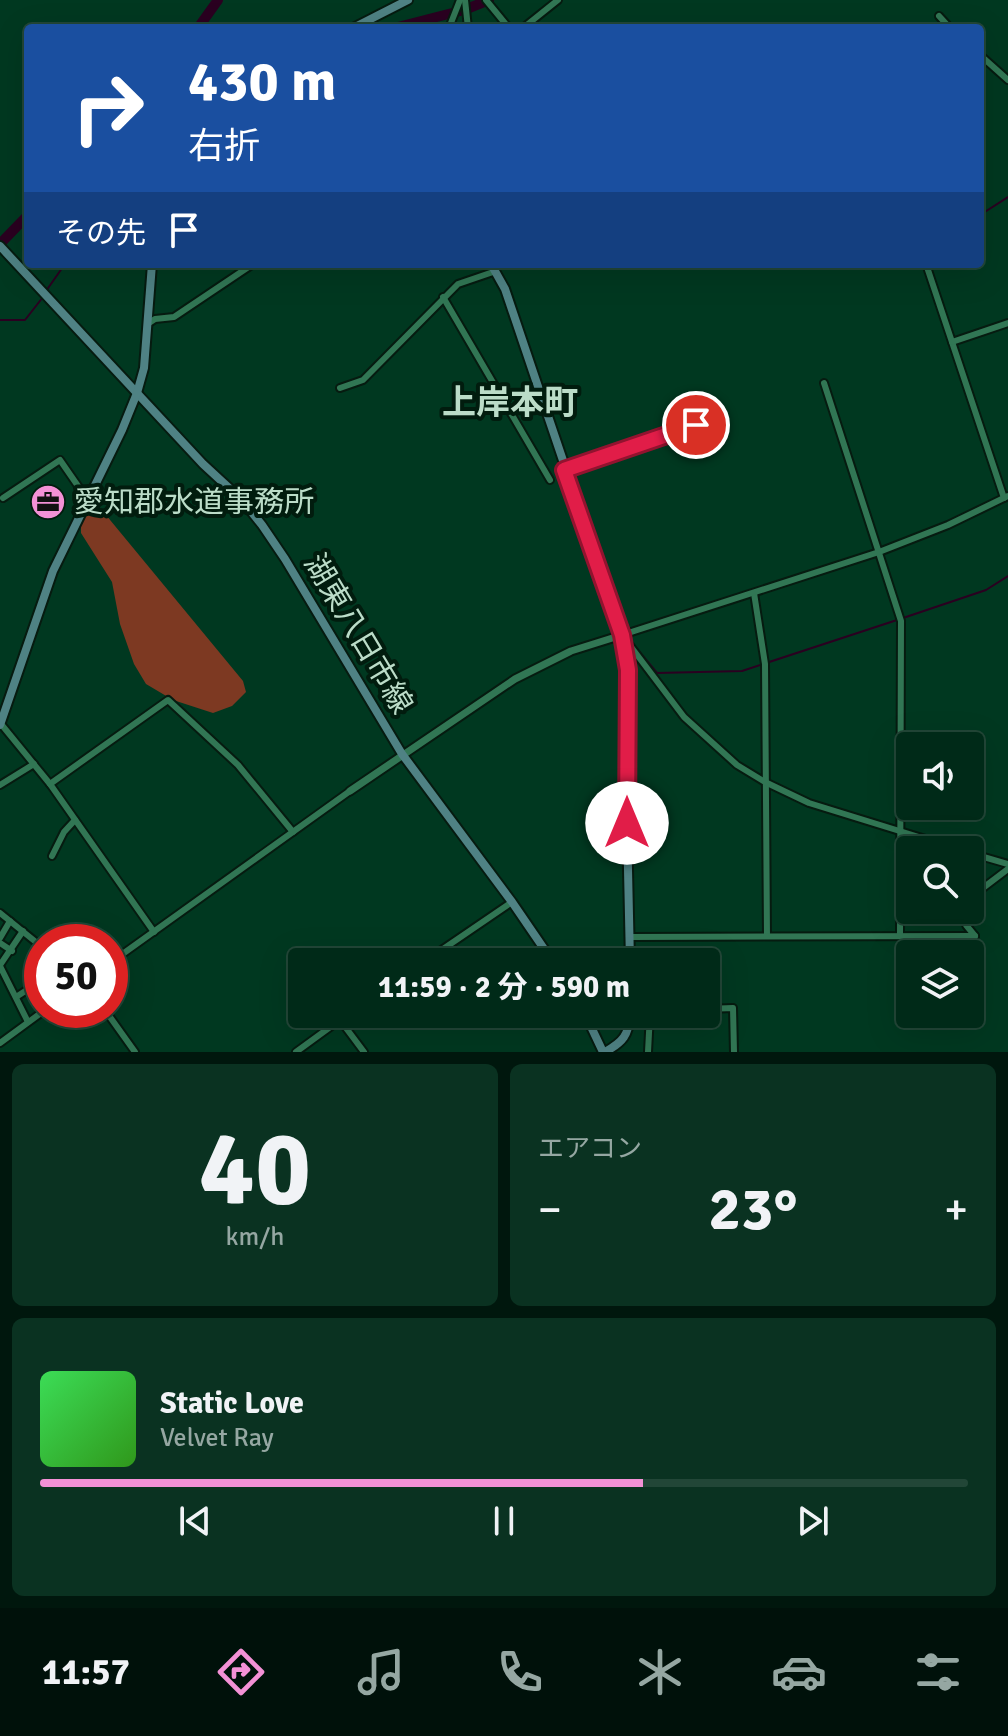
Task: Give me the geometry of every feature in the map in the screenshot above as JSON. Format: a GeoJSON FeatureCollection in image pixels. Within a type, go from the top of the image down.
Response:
{"type":"FeatureCollection","features":[{"type":"Feature","properties":{"kind":"main road"},"geometry":{"type":"LineString","coordinates":[[361,24],[408,0]]}},
{"type":"Feature","properties":{"kind":"main road","name":"湖東八日市線"},"geometry":{"type":"LineString","coordinates":[[0,246],[203,464],[242,500],[262,525],[402,754],[543,948]]}},
{"type":"Feature","properties":{"kind":"main road"},"geometry":{"type":"LineString","coordinates":[[0,724],[53,571],[137,393],[144,368],[152,268]]}},
{"type":"Feature","properties":{"kind":"main road"},"geometry":{"type":"LineString","coordinates":[[494,268],[505,289],[622,635],[628,670],[627,823],[631,948]]}},
{"type":"Feature","properties":{"kind":"main road"},"geometry":{"type":"LineString","coordinates":[[592,1028],[604,1052],[621,1044],[628,1028]]}},
{"type":"Feature","properties":{"kind":"street"},"geometry":{"type":"LineString","coordinates":[[451,24],[463,0]]}},
{"type":"Feature","properties":{"kind":"street"},"geometry":{"type":"LineString","coordinates":[[463,0],[467,24]]}},
{"type":"Feature","properties":{"kind":"street"},"geometry":{"type":"LineString","coordinates":[[486,0],[506,24]]}},
{"type":"Feature","properties":{"kind":"street"},"geometry":{"type":"LineString","coordinates":[[528,24],[558,0]]}},
{"type":"Feature","properties":{"kind":"street"},"geometry":{"type":"LineString","coordinates":[[939,16],[946,24]]}},
{"type":"Feature","properties":{"kind":"street"},"geometry":{"type":"LineString","coordinates":[[984,59],[1008,80]]}},
{"type":"Feature","properties":{"kind":"street"},"geometry":{"type":"LineString","coordinates":[[149,323],[155,319],[174,317],[247,268]]}},
{"type":"Feature","properties":{"kind":"street"},"geometry":{"type":"LineString","coordinates":[[340,388],[363,380],[443,297],[458,284],[491,268]]}},
{"type":"Feature","properties":{"kind":"street"},"geometry":{"type":"LineString","coordinates":[[128,950],[402,754],[542,663],[879,552],[948,525],[1006,497],[927,268]]}},
{"type":"Feature","properties":{"kind":"street"},"geometry":{"type":"LineString","coordinates":[[443,297],[550,480]]}},
{"type":"Feature","properties":{"kind":"street"},"geometry":{"type":"LineString","coordinates":[[952,342],[1008,323]]}},
{"type":"Feature","properties":{"kind":"street"},"geometry":{"type":"LineString","coordinates":[[824,383],[901,621],[900,936]]}},
{"type":"Feature","properties":{"kind":"street"},"geometry":{"type":"LineString","coordinates":[[564,470],[696,425]]}},
{"type":"Feature","properties":{"kind":"street"},"geometry":{"type":"LineString","coordinates":[[3,498],[60,460],[87,499]]}},
{"type":"Feature","properties":{"kind":"street"},"geometry":{"type":"LineString","coordinates":[[754,593],[765,664],[767,936]]}},
{"type":"Feature","properties":{"kind":"street"},"geometry":{"type":"LineString","coordinates":[[622,635],[684,717],[737,765],[809,803],[915,836]]}},
{"type":"Feature","properties":{"kind":"street"},"geometry":{"type":"LineString","coordinates":[[50,784],[168,700],[238,765],[293,832]]}},
{"type":"Feature","properties":{"kind":"street"},"geometry":{"type":"LineString","coordinates":[[0,724],[50,784],[154,932]]}},
{"type":"Feature","properties":{"kind":"street"},"geometry":{"type":"LineString","coordinates":[[0,785],[34,764]]}},
{"type":"Feature","properties":{"kind":"street"},"geometry":{"type":"LineString","coordinates":[[52,856],[64,832],[75,820]]}},
{"type":"Feature","properties":{"kind":"street"},"geometry":{"type":"LineString","coordinates":[[984,858],[1008,867]]}},
{"type":"Feature","properties":{"kind":"street"},"geometry":{"type":"LineString","coordinates":[[984,886],[1008,867]]}},
{"type":"Feature","properties":{"kind":"street"},"geometry":{"type":"LineString","coordinates":[[445,948],[512,902]]}},
{"type":"Feature","properties":{"kind":"street"},"geometry":{"type":"LineString","coordinates":[[0,913],[23,931],[0,966],[24,1014]]}},
{"type":"Feature","properties":{"kind":"street"},"geometry":{"type":"LineString","coordinates":[[10,921],[0,940],[12,951]]}},
{"type":"Feature","properties":{"kind":"street"},"geometry":{"type":"LineString","coordinates":[[631,937],[975,936],[966,924]]}},
{"type":"Feature","properties":{"kind":"street"},"geometry":{"type":"LineString","coordinates":[[16,997],[24,992]]}},
{"type":"Feature","properties":{"kind":"street"},"geometry":{"type":"LineString","coordinates":[[720,1008],[733,1008],[734,1052]]}},
{"type":"Feature","properties":{"kind":"street"},"geometry":{"type":"LineString","coordinates":[[0,1040],[24,1025]]}},
{"type":"Feature","properties":{"kind":"street"},"geometry":{"type":"LineString","coordinates":[[118,1028],[135,1052]]}},
{"type":"Feature","properties":{"kind":"street"},"geometry":{"type":"LineString","coordinates":[[296,1052],[329,1028]]}},
{"type":"Feature","properties":{"kind":"street"},"geometry":{"type":"LineString","coordinates":[[346,1028],[364,1052]]}},
{"type":"Feature","properties":{"kind":"street"},"geometry":{"type":"LineString","coordinates":[[648,1052],[649,1028]]}},
{"type":"Feature","properties":{"kind":"shaded area"},"geometry":{"type":"Polygon","coordinates":[[[91,508],[101,509],[243,681],[246,692],[232,706],[213,713],[173,700],[146,684],[134,664],[120,624],[112,582],[81,533],[81,521],[91,508]]]}},
{"type":"Feature","properties":{"kind":"waterway"},"geometry":{"type":"LineString","coordinates":[[201,24],[218,0]]}},
{"type":"Feature","properties":{"kind":"waterway"},"geometry":{"type":"LineString","coordinates":[[410,24],[489,0]]}},
{"type":"Feature","properties":{"kind":"waterway"},"geometry":{"type":"LineString","coordinates":[[984,212],[1008,197]]}},
{"type":"Feature","properties":{"kind":"waterway"},"geometry":{"type":"LineString","coordinates":[[0,244],[24,219]]}},
{"type":"Feature","properties":{"kind":"waterway"},"geometry":{"type":"LineString","coordinates":[[46,291],[62,268]]}},
{"type":"Feature","properties":{"kind":"waterway"},"geometry":{"type":"LineString","coordinates":[[0,320],[25,320],[43,297]]}},
{"type":"Feature","properties":{"kind":"waterway"},"geometry":{"type":"LineString","coordinates":[[903,618],[986,590],[1008,576]]}},
{"type":"Feature","properties":{"kind":"waterway"},"geometry":{"type":"LineString","coordinates":[[633,644],[657,673],[742,671],[897,620]]}},
{"type":"Feature","properties":{"kind":"place","name":"愛知郡水道事務所"},"geometry":{"type":"Point","coordinates":[48,502]}},
{"type":"Feature","properties":{"kind":"district","name":"上岸本町"},"geometry":{"type":"Point","coordinates":[510,403]}},
{"type":"Feature","properties":{"kind":"route"},"geometry":{"type":"LineString","coordinates":[[627,823],[628,670],[622,635],[564,470],[696,425]]}}]}
